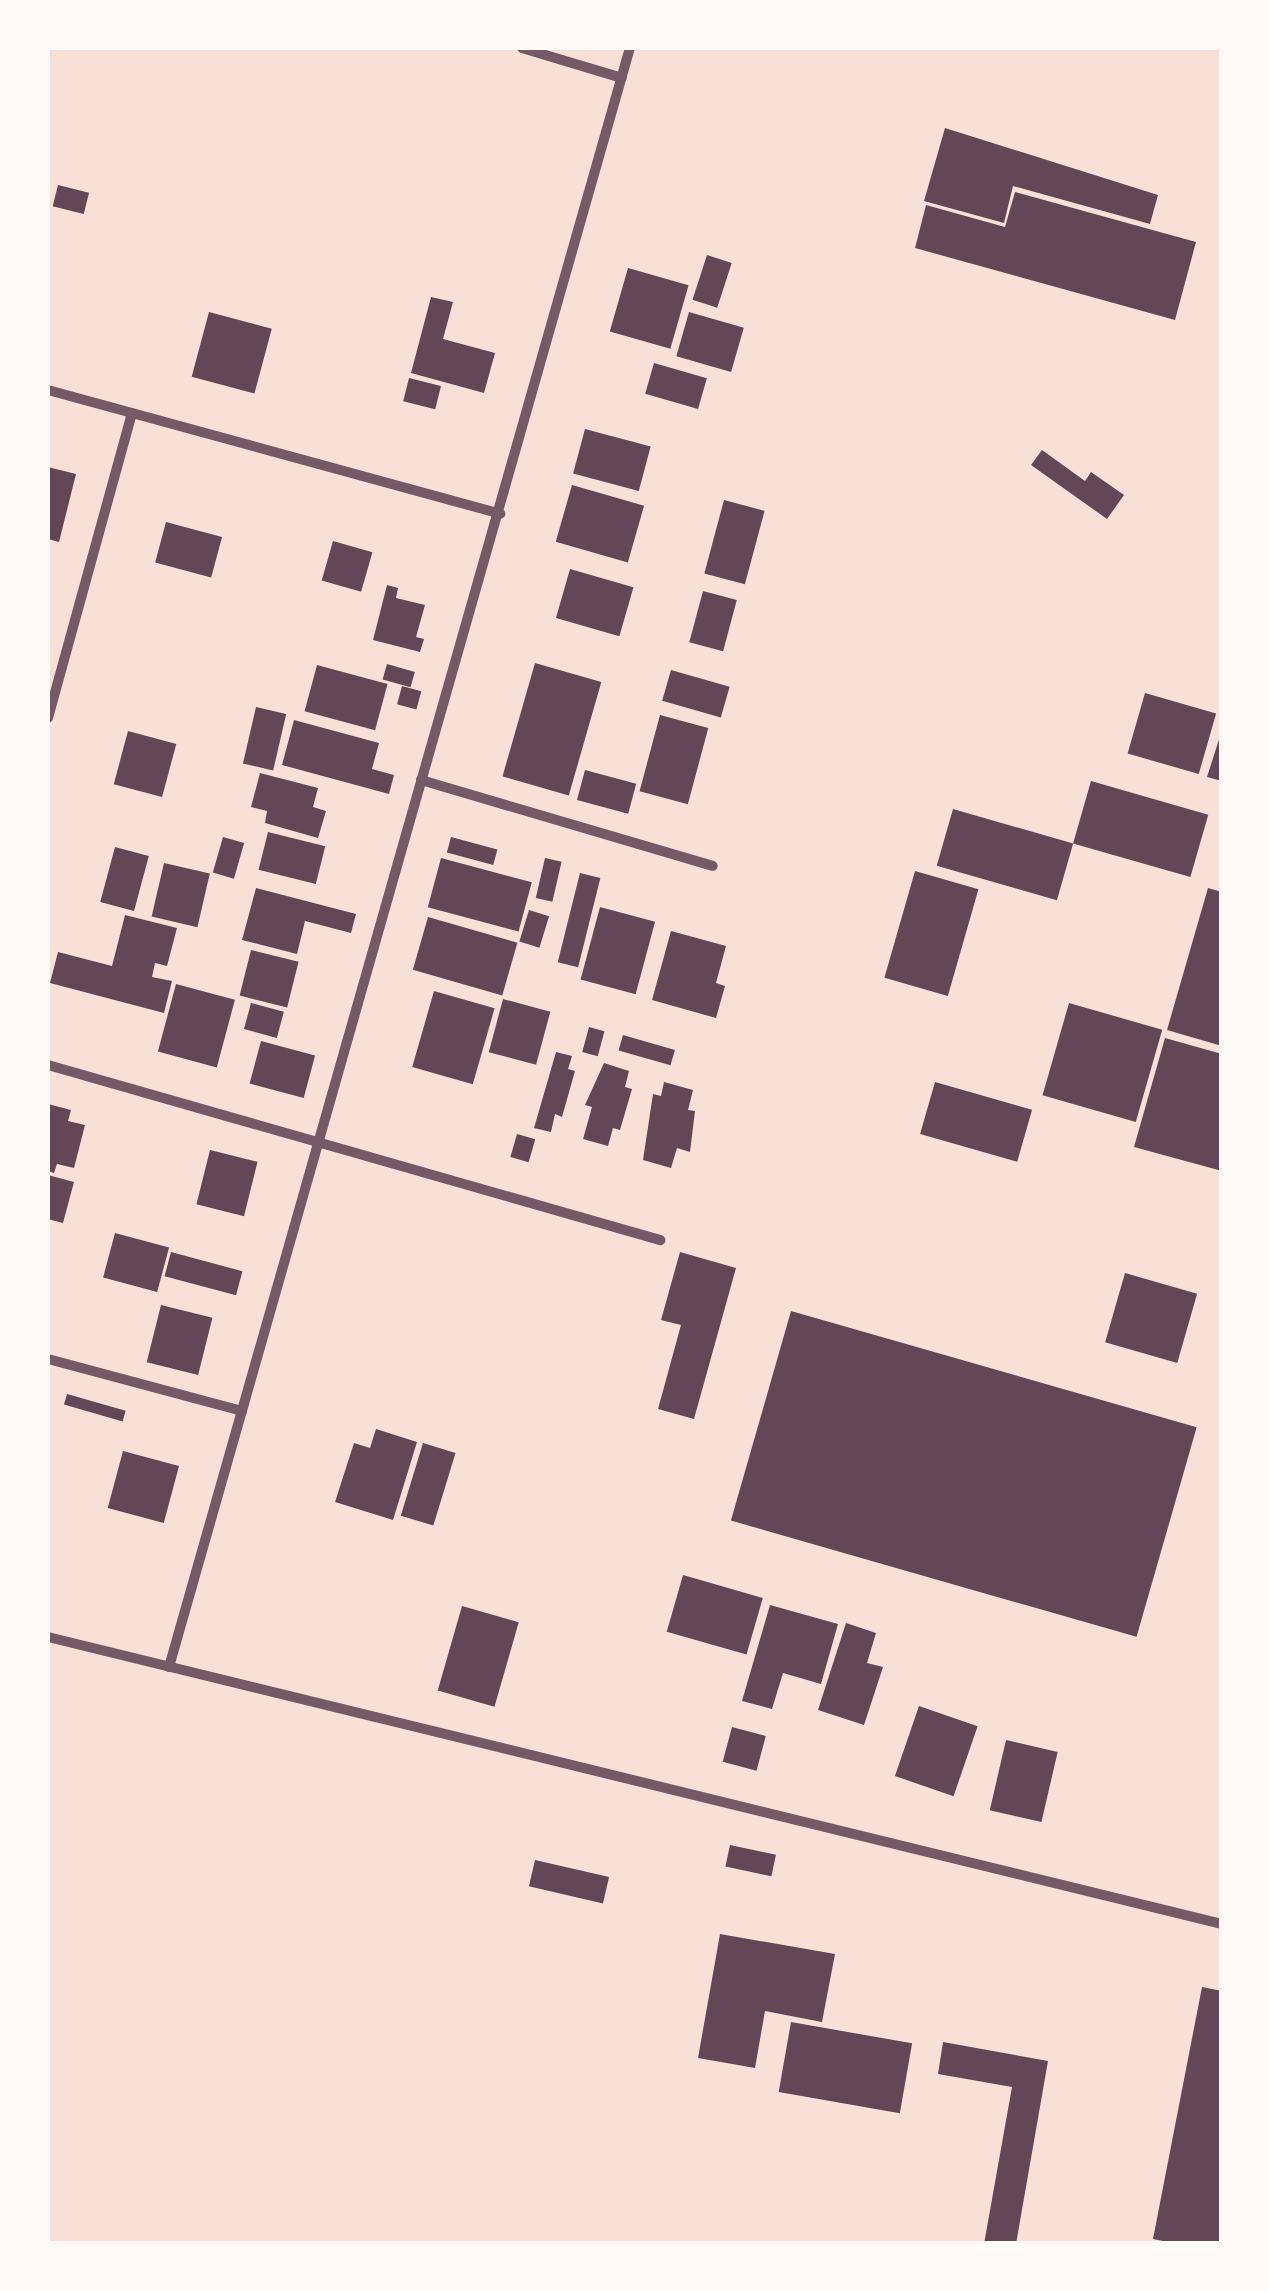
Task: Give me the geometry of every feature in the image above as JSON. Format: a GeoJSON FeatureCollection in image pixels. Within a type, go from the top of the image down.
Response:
{"type":"FeatureCollection","features":[{"type":"Feature","properties":{"kind":"street"},"geometry":{"type":"LineString","coordinates":[[522,48],[622,78]]}},
{"type":"Feature","properties":{"kind":"street"},"geometry":{"type":"LineString","coordinates":[[169,1667],[630,48]]}},
{"type":"Feature","properties":{"kind":"street"},"geometry":{"type":"LineString","coordinates":[[48,390],[500,514]]}},
{"type":"Feature","properties":{"kind":"street"},"geometry":{"type":"LineString","coordinates":[[48,718],[132,413]]}},
{"type":"Feature","properties":{"kind":"street"},"geometry":{"type":"LineString","coordinates":[[421,780],[713,866]]}},
{"type":"Feature","properties":{"kind":"street"},"geometry":{"type":"LineString","coordinates":[[48,1065],[660,1240]]}},
{"type":"Feature","properties":{"kind":"street"},"geometry":{"type":"LineString","coordinates":[[48,1358],[242,1411]]}},
{"type":"Feature","properties":{"kind":"street"},"geometry":{"type":"LineString","coordinates":[[48,1637],[1222,1924]]}},
{"type":"Feature","properties":{"kind":"building"},"geometry":{"type":"Polygon","coordinates":[[[945,128],[1158,195],[1150,224],[1013,186],[1004,223],[924,201],[945,128]]]}},
{"type":"Feature","properties":{"kind":"building"},"geometry":{"type":"Polygon","coordinates":[[[58,185],[89,193],[84,214],[53,206],[58,185]]]}},
{"type":"Feature","properties":{"kind":"building"},"geometry":{"type":"Polygon","coordinates":[[[1015,192],[1196,242],[1175,320],[915,248],[926,205],[1005,227],[1015,192]]]}},
{"type":"Feature","properties":{"kind":"building"},"geometry":{"type":"Polygon","coordinates":[[[707,255],[732,263],[717,308],[692,300],[707,255]]]}},
{"type":"Feature","properties":{"kind":"building"},"geometry":{"type":"Polygon","coordinates":[[[628,268],[689,285],[670,349],[610,331],[628,268]]]}},
{"type":"Feature","properties":{"kind":"building"},"geometry":{"type":"Polygon","coordinates":[[[431,297],[453,302],[443,339],[495,353],[484,393],[411,373],[431,297]]]}},
{"type":"Feature","properties":{"kind":"building"},"geometry":{"type":"Polygon","coordinates":[[[209,312],[272,329],[254,394],[192,377],[209,312]]]}},
{"type":"Feature","properties":{"kind":"building"},"geometry":{"type":"Polygon","coordinates":[[[689,312],[744,328],[731,372],[676,356],[689,312]]]}},
{"type":"Feature","properties":{"kind":"building"},"geometry":{"type":"Polygon","coordinates":[[[654,363],[707,378],[698,409],[645,394],[654,363]]]}},
{"type":"Feature","properties":{"kind":"building"},"geometry":{"type":"Polygon","coordinates":[[[409,378],[441,386],[435,409],[403,401],[409,378]]]}},
{"type":"Feature","properties":{"kind":"building"},"geometry":{"type":"Polygon","coordinates":[[[585,429],[651,447],[639,491],[573,473],[585,429]]]}},
{"type":"Feature","properties":{"kind":"building"},"geometry":{"type":"Polygon","coordinates":[[[1042,450],[1085,481],[1091,472],[1124,495],[1107,519],[1031,465],[1042,450]]]}},
{"type":"Feature","properties":{"kind":"building"},"geometry":{"type":"Polygon","coordinates":[[[48,467],[76,474],[59,542],[48,539],[48,467]]]}},
{"type":"Feature","properties":{"kind":"building"},"geometry":{"type":"Polygon","coordinates":[[[572,485],[644,506],[628,562],[556,542],[572,485]]]}},
{"type":"Feature","properties":{"kind":"building"},"geometry":{"type":"Polygon","coordinates":[[[724,500],[765,511],[745,584],[704,573],[724,500]]]}},
{"type":"Feature","properties":{"kind":"building"},"geometry":{"type":"Polygon","coordinates":[[[166,522],[222,537],[211,578],[155,563],[166,522]]]}},
{"type":"Feature","properties":{"kind":"building"},"geometry":{"type":"Polygon","coordinates":[[[333,541],[372,552],[361,592],[322,580],[333,541]]]}},
{"type":"Feature","properties":{"kind":"building"},"geometry":{"type":"Polygon","coordinates":[[[570,569],[633,587],[619,636],[556,618],[570,569]]]}},
{"type":"Feature","properties":{"kind":"building"},"geometry":{"type":"Polygon","coordinates":[[[387,585],[398,588],[396,598],[425,605],[416,637],[424,639],[420,652],[373,640],[387,585]]]}},
{"type":"Feature","properties":{"kind":"building"},"geometry":{"type":"Polygon","coordinates":[[[703,591],[737,600],[723,651],[689,642],[703,591]]]}},
{"type":"Feature","properties":{"kind":"building"},"geometry":{"type":"Polygon","coordinates":[[[535,663],[601,682],[569,795],[502,776],[535,663]]]}},
{"type":"Feature","properties":{"kind":"building"},"geometry":{"type":"Polygon","coordinates":[[[387,664],[415,672],[410,687],[383,679],[387,664]]]}},
{"type":"Feature","properties":{"kind":"building"},"geometry":{"type":"Polygon","coordinates":[[[317,665],[388,684],[375,730],[305,711],[317,665]]]}},
{"type":"Feature","properties":{"kind":"building"},"geometry":{"type":"Polygon","coordinates":[[[671,670],[730,687],[721,718],[662,701],[671,670]]]}},
{"type":"Feature","properties":{"kind":"building"},"geometry":{"type":"Polygon","coordinates":[[[402,686],[421,691],[416,710],[397,704],[402,686]]]}},
{"type":"Feature","properties":{"kind":"building"},"geometry":{"type":"Polygon","coordinates":[[[1145,693],[1216,713],[1199,774],[1128,754],[1145,693]]]}},
{"type":"Feature","properties":{"kind":"building"},"geometry":{"type":"Polygon","coordinates":[[[256,707],[286,714],[273,770],[243,764],[256,707]]]}},
{"type":"Feature","properties":{"kind":"building"},"geometry":{"type":"Polygon","coordinates":[[[660,715],[708,728],[688,804],[640,791],[660,715]]]}},
{"type":"Feature","properties":{"kind":"building"},"geometry":{"type":"Polygon","coordinates":[[[294,720],[379,743],[372,769],[394,775],[389,794],[282,765],[294,720]]]}},
{"type":"Feature","properties":{"kind":"building"},"geometry":{"type":"Polygon","coordinates":[[[1222,730],[1222,781],[1207,777],[1222,730]]]}},
{"type":"Feature","properties":{"kind":"building"},"geometry":{"type":"Polygon","coordinates":[[[128,731],[176,744],[162,797],[114,784],[128,731]]]}},
{"type":"Feature","properties":{"kind":"building"},"geometry":{"type":"Polygon","coordinates":[[[585,770],[636,784],[628,814],[577,800],[585,770]]]}},
{"type":"Feature","properties":{"kind":"building"},"geometry":{"type":"Polygon","coordinates":[[[260,773],[318,788],[313,807],[326,811],[318,838],[265,823],[267,811],[251,807],[260,773]]]}},
{"type":"Feature","properties":{"kind":"building"},"geometry":{"type":"Polygon","coordinates":[[[1091,781],[1208,815],[1190,877],[1073,843],[1091,781]]]}},
{"type":"Feature","properties":{"kind":"building"},"geometry":{"type":"Polygon","coordinates":[[[953,809],[1073,843],[1057,900],[937,866],[953,809]]]}},
{"type":"Feature","properties":{"kind":"building"},"geometry":{"type":"Polygon","coordinates":[[[268,832],[325,846],[316,884],[259,870],[268,832]]]}},
{"type":"Feature","properties":{"kind":"building"},"geometry":{"type":"Polygon","coordinates":[[[223,837],[244,843],[234,879],[213,873],[223,837]]]}},
{"type":"Feature","properties":{"kind":"building"},"geometry":{"type":"Polygon","coordinates":[[[451,837],[497,849],[493,865],[447,852],[451,837]]]}},
{"type":"Feature","properties":{"kind":"building"},"geometry":{"type":"Polygon","coordinates":[[[115,847],[149,856],[134,911],[100,902],[115,847]]]}},
{"type":"Feature","properties":{"kind":"building"},"geometry":{"type":"Polygon","coordinates":[[[441,858],[532,882],[519,932],[428,907],[441,858]]]}},
{"type":"Feature","properties":{"kind":"building"},"geometry":{"type":"Polygon","coordinates":[[[545,858],[562,862],[552,902],[536,898],[545,858]]]}},
{"type":"Feature","properties":{"kind":"building"},"geometry":{"type":"Polygon","coordinates":[[[164,863],[210,874],[197,927],[152,917],[164,863]]]}},
{"type":"Feature","properties":{"kind":"building"},"geometry":{"type":"Polygon","coordinates":[[[915,871],[978,889],[948,996],[884,978],[915,871]]]}},
{"type":"Feature","properties":{"kind":"building"},"geometry":{"type":"Polygon","coordinates":[[[580,873],[600,878],[578,967],[558,962],[580,873]]]}},
{"type":"Feature","properties":{"kind":"building"},"geometry":{"type":"Polygon","coordinates":[[[256,888],[356,914],[351,933],[305,921],[297,954],[242,940],[256,888]]]}},
{"type":"Feature","properties":{"kind":"building"},"geometry":{"type":"Polygon","coordinates":[[[1208,888],[1222,892],[1222,1046],[1167,1030],[1208,888]]]}},
{"type":"Feature","properties":{"kind":"building"},"geometry":{"type":"Polygon","coordinates":[[[600,907],[655,922],[636,994],[581,979],[600,907]]]}},
{"type":"Feature","properties":{"kind":"building"},"geometry":{"type":"Polygon","coordinates":[[[529,910],[549,916],[539,948],[519,942],[529,910]]]}},
{"type":"Feature","properties":{"kind":"building"},"geometry":{"type":"Polygon","coordinates":[[[125,915],[177,928],[167,966],[155,963],[152,977],[172,981],[164,1013],[50,983],[58,952],[112,966],[125,915]]]}},
{"type":"Feature","properties":{"kind":"building"},"geometry":{"type":"Polygon","coordinates":[[[428,917],[517,943],[502,996],[413,970],[428,917]]]}},
{"type":"Feature","properties":{"kind":"building"},"geometry":{"type":"Polygon","coordinates":[[[671,931],[726,946],[716,983],[725,986],[716,1018],[652,1000],[671,931]]]}},
{"type":"Feature","properties":{"kind":"building"},"geometry":{"type":"Polygon","coordinates":[[[251,950],[299,962],[287,1007],[240,996],[251,950]]]}},
{"type":"Feature","properties":{"kind":"building"},"geometry":{"type":"Polygon","coordinates":[[[176,984],[235,1000],[217,1067],[158,1052],[176,984]]]}},
{"type":"Feature","properties":{"kind":"building"},"geometry":{"type":"Polygon","coordinates":[[[434,991],[495,1008],[473,1084],[412,1067],[434,991]]]}},
{"type":"Feature","properties":{"kind":"building"},"geometry":{"type":"Polygon","coordinates":[[[503,999],[550,1012],[536,1065],[489,1052],[503,999]]]}},
{"type":"Feature","properties":{"kind":"building"},"geometry":{"type":"Polygon","coordinates":[[[251,1003],[284,1012],[277,1038],[244,1029],[251,1003]]]}},
{"type":"Feature","properties":{"kind":"building"},"geometry":{"type":"Polygon","coordinates":[[[1069,1003],[1162,1030],[1136,1122],[1043,1095],[1069,1003]]]}},
{"type":"Feature","properties":{"kind":"building"},"geometry":{"type":"Polygon","coordinates":[[[589,1027],[604,1031],[598,1056],[582,1052],[589,1027]]]}},
{"type":"Feature","properties":{"kind":"building"},"geometry":{"type":"Polygon","coordinates":[[[623,1035],[675,1050],[670,1065],[619,1050],[623,1035]]]}},
{"type":"Feature","properties":{"kind":"building"},"geometry":{"type":"Polygon","coordinates":[[[1165,1038],[1222,1054],[1222,1171],[1134,1147],[1165,1038]]]}},
{"type":"Feature","properties":{"kind":"building"},"geometry":{"type":"Polygon","coordinates":[[[261,1041],[315,1055],[304,1098],[250,1084],[261,1041]]]}},
{"type":"Feature","properties":{"kind":"building"},"geometry":{"type":"Polygon","coordinates":[[[556,1052],[572,1056],[568,1069],[575,1071],[562,1117],[555,1114],[551,1132],[534,1128],[556,1052]]]}},
{"type":"Feature","properties":{"kind":"building"},"geometry":{"type":"Polygon","coordinates":[[[604,1063],[629,1071],[625,1087],[632,1089],[620,1130],[613,1128],[608,1146],[583,1139],[592,1107],[585,1105],[604,1063]]]}},
{"type":"Feature","properties":{"kind":"building"},"geometry":{"type":"Polygon","coordinates":[[[664,1082],[693,1090],[688,1110],[695,1111],[690,1152],[677,1148],[671,1168],[643,1160],[653,1094],[661,1096],[664,1082]]]}},
{"type":"Feature","properties":{"kind":"building"},"geometry":{"type":"Polygon","coordinates":[[[935,1082],[1032,1110],[1017,1162],[920,1134],[935,1082]]]}},
{"type":"Feature","properties":{"kind":"building"},"geometry":{"type":"Polygon","coordinates":[[[48,1104],[71,1110],[68,1121],[85,1125],[74,1168],[57,1164],[54,1173],[48,1171],[48,1104]]]}},
{"type":"Feature","properties":{"kind":"building"},"geometry":{"type":"Polygon","coordinates":[[[517,1134],[535,1139],[529,1162],[510,1157],[517,1134]]]}},
{"type":"Feature","properties":{"kind":"building"},"geometry":{"type":"Polygon","coordinates":[[[210,1150],[258,1162],[244,1216],[196,1204],[210,1150]]]}},
{"type":"Feature","properties":{"kind":"building"},"geometry":{"type":"Polygon","coordinates":[[[48,1175],[74,1182],[63,1223],[48,1219],[48,1175]]]}},
{"type":"Feature","properties":{"kind":"building"},"geometry":{"type":"Polygon","coordinates":[[[115,1233],[169,1247],[157,1292],[103,1277],[115,1233]]]}},
{"type":"Feature","properties":{"kind":"building"},"geometry":{"type":"Polygon","coordinates":[[[171,1252],[242,1271],[236,1295],[165,1276],[171,1252]]]}},
{"type":"Feature","properties":{"kind":"building"},"geometry":{"type":"Polygon","coordinates":[[[680,1252],[736,1268],[694,1419],[658,1409],[681,1325],[661,1320],[680,1252]]]}},
{"type":"Feature","properties":{"kind":"building"},"geometry":{"type":"Polygon","coordinates":[[[1125,1273],[1197,1294],[1177,1363],[1105,1342],[1125,1273]]]}},
{"type":"Feature","properties":{"kind":"building"},"geometry":{"type":"Polygon","coordinates":[[[161,1305],[212,1318],[198,1375],[147,1362],[161,1305]]]}},
{"type":"Feature","properties":{"kind":"building"},"geometry":{"type":"Polygon","coordinates":[[[791,1311],[1197,1427],[1137,1637],[731,1521],[791,1311]]]}},
{"type":"Feature","properties":{"kind":"building"},"geometry":{"type":"Polygon","coordinates":[[[67,1394],[126,1411],[123,1421],[64,1405],[67,1394]]]}},
{"type":"Feature","properties":{"kind":"building"},"geometry":{"type":"Polygon","coordinates":[[[376,1429],[417,1442],[393,1520],[335,1502],[354,1443],[370,1448],[376,1429]]]}},
{"type":"Feature","properties":{"kind":"building"},"geometry":{"type":"Polygon","coordinates":[[[423,1443],[456,1453],[433,1526],[401,1516],[423,1443]]]}},
{"type":"Feature","properties":{"kind":"building"},"geometry":{"type":"Polygon","coordinates":[[[123,1451],[179,1466],[164,1523],[108,1508],[123,1451]]]}},
{"type":"Feature","properties":{"kind":"building"},"geometry":{"type":"Polygon","coordinates":[[[683,1575],[763,1598],[747,1655],[667,1632],[683,1575]]]}},
{"type":"Feature","properties":{"kind":"building"},"geometry":{"type":"Polygon","coordinates":[[[770,1605],[838,1624],[821,1684],[783,1673],[772,1709],[742,1701],[770,1605]]]}},
{"type":"Feature","properties":{"kind":"building"},"geometry":{"type":"Polygon","coordinates":[[[462,1606],[519,1622],[494,1707],[438,1691],[462,1606]]]}},
{"type":"Feature","properties":{"kind":"building"},"geometry":{"type":"Polygon","coordinates":[[[846,1623],[876,1633],[867,1663],[883,1667],[864,1725],[818,1710],[846,1623]]]}},
{"type":"Feature","properties":{"kind":"building"},"geometry":{"type":"Polygon","coordinates":[[[919,1706],[978,1726],[954,1796],[895,1776],[919,1706]]]}},
{"type":"Feature","properties":{"kind":"building"},"geometry":{"type":"Polygon","coordinates":[[[732,1727],[766,1736],[756,1771],[723,1762],[732,1727]]]}},
{"type":"Feature","properties":{"kind":"building"},"geometry":{"type":"Polygon","coordinates":[[[1006,1740],[1058,1752],[1041,1822],[990,1810],[1006,1740]]]}},
{"type":"Feature","properties":{"kind":"building"},"geometry":{"type":"Polygon","coordinates":[[[730,1845],[776,1855],[771,1876],[725,1867],[730,1845]]]}},
{"type":"Feature","properties":{"kind":"building"},"geometry":{"type":"Polygon","coordinates":[[[535,1860],[609,1877],[603,1903],[529,1886],[535,1860]]]}},
{"type":"Feature","properties":{"kind":"building"},"geometry":{"type":"Polygon","coordinates":[[[720,1934],[835,1954],[822,2022],[765,2011],[755,2068],[698,2058],[720,1934]]]}},
{"type":"Feature","properties":{"kind":"building"},"geometry":{"type":"Polygon","coordinates":[[[1202,1987],[1222,1991],[1222,2244],[1178,2244],[1153,2239],[1202,1987]]]}},
{"type":"Feature","properties":{"kind":"building"},"geometry":{"type":"Polygon","coordinates":[[[791,2022],[912,2043],[900,2113],[779,2092],[791,2022]]]}},
{"type":"Feature","properties":{"kind":"building"},"geometry":{"type":"Polygon","coordinates":[[[943,2042],[1048,2061],[1016,2244],[984,2244],[1012,2087],[938,2074],[943,2042]]]}}]}
